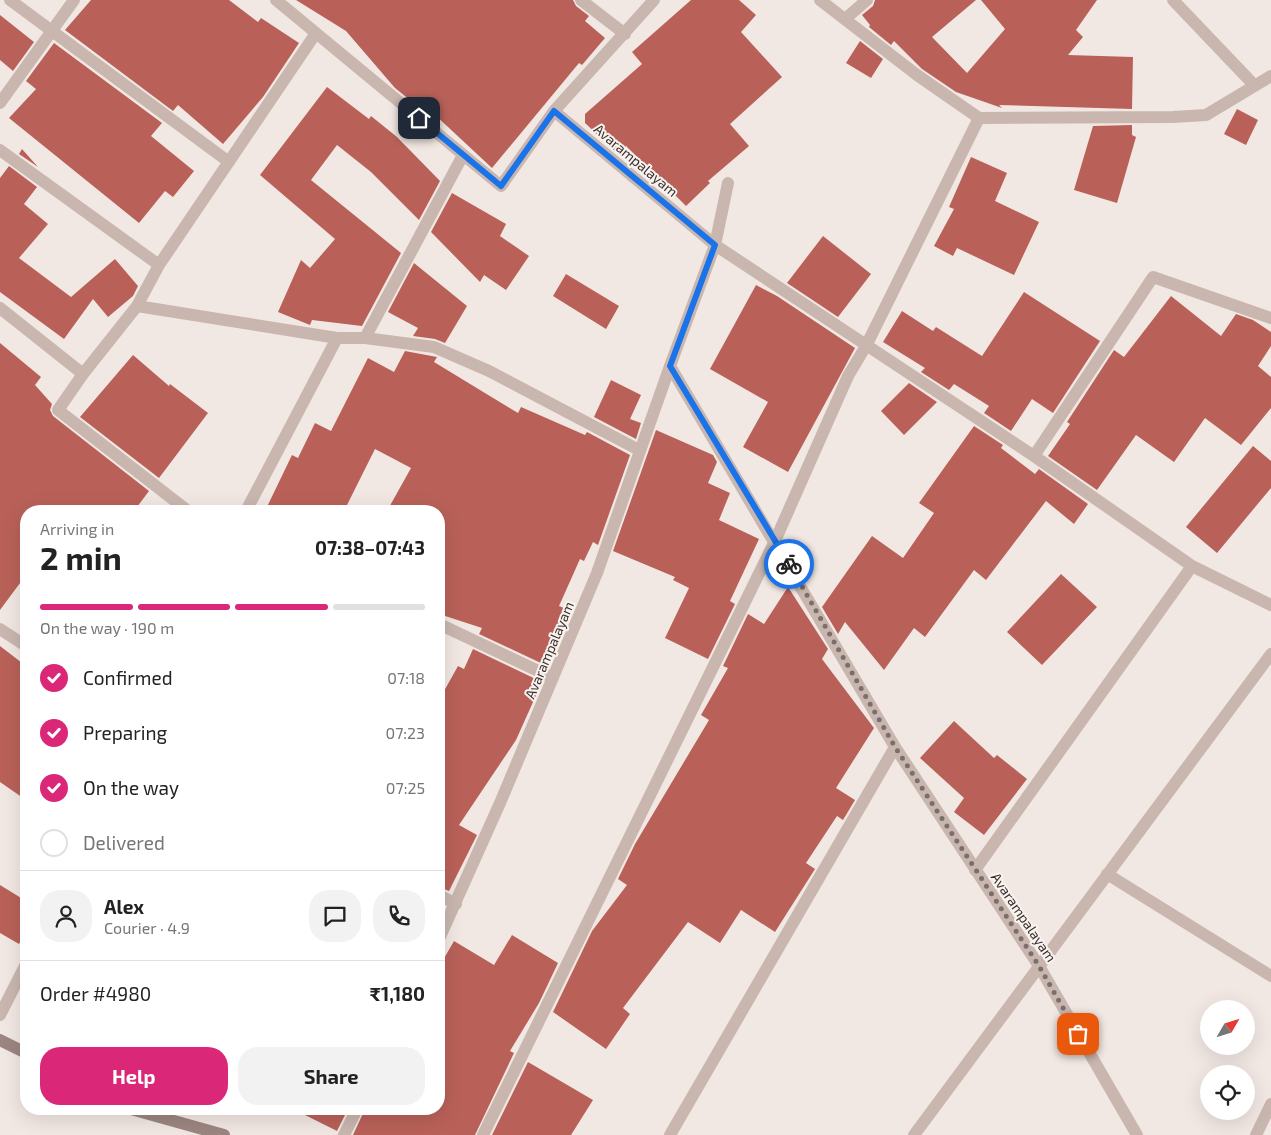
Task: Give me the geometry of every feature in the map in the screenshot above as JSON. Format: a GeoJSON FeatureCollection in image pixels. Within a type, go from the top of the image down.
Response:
{"type":"FeatureCollection","features":[{"type":"Feature","properties":{"kind":"street"},"geometry":{"type":"LineString","coordinates":[[10,0],[52,33],[229,162]]}},
{"type":"Feature","properties":{"kind":"street"},"geometry":{"type":"LineString","coordinates":[[0,103],[74,0]]}},
{"type":"Feature","properties":{"kind":"street"},"geometry":{"type":"LineString","coordinates":[[276,0],[501,186],[554,111],[654,0]]}},
{"type":"Feature","properties":{"kind":"street"},"geometry":{"type":"LineString","coordinates":[[581,0],[625,34]]}},
{"type":"Feature","properties":{"kind":"street"},"geometry":{"type":"LineString","coordinates":[[820,0],[917,75],[979,118],[1173,117],[1206,114],[1271,76]]}},
{"type":"Feature","properties":{"kind":"street"},"geometry":{"type":"LineString","coordinates":[[845,19],[867,0]]}},
{"type":"Feature","properties":{"kind":"street"},"geometry":{"type":"LineString","coordinates":[[1173,0],[1254,86]]}},
{"type":"Feature","properties":{"kind":"street"},"geometry":{"type":"LineString","coordinates":[[180,505],[58,410],[83,374],[137,306],[159,265],[316,33]]}},
{"type":"Feature","properties":{"kind":"street","name":"Avarampalayam"},"geometry":{"type":"LineString","coordinates":[[445,927],[597,573],[639,450],[715,245],[554,111]]}},
{"type":"Feature","properties":{"kind":"street"},"geometry":{"type":"LineString","coordinates":[[483,1135],[775,541],[848,376],[866,346],[979,118]]}},
{"type":"Feature","properties":{"kind":"street"},"geometry":{"type":"LineString","coordinates":[[0,150],[159,265]]}},
{"type":"Feature","properties":{"kind":"street"},"geometry":{"type":"LineString","coordinates":[[365,338],[463,155]]}},
{"type":"Feature","properties":{"kind":"street"},"geometry":{"type":"LineString","coordinates":[[728,183],[715,245],[1034,456],[1192,566],[1271,605]]}},
{"type":"Feature","properties":{"kind":"street"},"geometry":{"type":"LineString","coordinates":[[1034,456],[1153,277],[1271,318]]}},
{"type":"Feature","properties":{"kind":"street"},"geometry":{"type":"LineString","coordinates":[[137,306],[337,338],[365,338],[434,347],[489,371],[639,450]]}},
{"type":"Feature","properties":{"kind":"street"},"geometry":{"type":"LineString","coordinates":[[0,308],[83,374]]}},
{"type":"Feature","properties":{"kind":"street"},"geometry":{"type":"LineString","coordinates":[[249,505],[337,338]]}},
{"type":"Feature","properties":{"kind":"street","name":"Avarampalayam"},"geometry":{"type":"LineString","coordinates":[[670,366],[895,747],[1039,966],[1137,1135]]}},
{"type":"Feature","properties":{"kind":"street"},"geometry":{"type":"LineString","coordinates":[[975,870],[1192,566]]}},
{"type":"Feature","properties":{"kind":"street"},"geometry":{"type":"LineString","coordinates":[[445,627],[553,678]]}},
{"type":"Feature","properties":{"kind":"street"},"geometry":{"type":"LineString","coordinates":[[0,629],[20,642]]}},
{"type":"Feature","properties":{"kind":"street"},"geometry":{"type":"LineString","coordinates":[[914,1135],[1271,654]]}},
{"type":"Feature","properties":{"kind":"street"},"geometry":{"type":"LineString","coordinates":[[670,1135],[895,747]]}},
{"type":"Feature","properties":{"kind":"street"},"geometry":{"type":"LineString","coordinates":[[1107,874],[1271,976]]}},
{"type":"Feature","properties":{"kind":"street"},"geometry":{"type":"LineString","coordinates":[[445,898],[456,904]]}},
{"type":"Feature","properties":{"kind":"street"},"geometry":{"type":"LineString","coordinates":[[0,1015],[20,976]]}},
{"type":"Feature","properties":{"kind":"street"},"geometry":{"type":"LineString","coordinates":[[0,1040],[20,1050]]}},
{"type":"Feature","properties":{"kind":"street"},"geometry":{"type":"LineString","coordinates":[[1256,1135],[1270,1109]]}},
{"type":"Feature","properties":{"kind":"street"},"geometry":{"type":"LineString","coordinates":[[152,1115],[224,1135]]}},
{"type":"Feature","properties":{"kind":"street"},"geometry":{"type":"LineString","coordinates":[[344,1135],[354,1115]]}},
{"type":"Feature","properties":{"kind":"building"},"geometry":{"type":"Polygon","coordinates":[[[91,0],[229,0],[258,22],[261,18],[299,43],[263,97],[223,144],[178,105],[173,111],[65,30],[91,0]]]}},
{"type":"Feature","properties":{"kind":"building"},"geometry":{"type":"Polygon","coordinates":[[[296,0],[573,0],[576,6],[589,16],[585,21],[605,38],[582,65],[579,63],[492,168],[433,113],[430,116],[395,88],[346,31],[296,0]]]}},
{"type":"Feature","properties":{"kind":"building"},"geometry":{"type":"Polygon","coordinates":[[[691,0],[739,0],[756,15],[741,32],[782,77],[730,124],[749,146],[708,181],[710,183],[686,206],[626,146],[617,153],[585,123],[585,114],[642,64],[632,52],[691,0]]]}},
{"type":"Feature","properties":{"kind":"building"},"geometry":{"type":"Polygon","coordinates":[[[875,0],[976,0],[932,37],[967,73],[1005,29],[981,0],[1097,0],[1076,30],[1083,37],[1068,55],[1133,57],[1132,109],[999,105],[1002,108],[956,92],[922,69],[894,41],[891,45],[869,27],[870,25],[862,15],[873,6],[875,0]]]}},
{"type":"Feature","properties":{"kind":"building"},"geometry":{"type":"Polygon","coordinates":[[[0,15],[34,42],[13,71],[0,60],[0,15]]]}},
{"type":"Feature","properties":{"kind":"building"},"geometry":{"type":"Polygon","coordinates":[[[860,41],[883,59],[871,78],[846,63],[860,41]]]}},
{"type":"Feature","properties":{"kind":"building"},"geometry":{"type":"Polygon","coordinates":[[[54,43],[162,123],[151,136],[194,171],[173,197],[165,191],[139,223],[9,118],[36,89],[26,81],[54,43]]]}},
{"type":"Feature","properties":{"kind":"building"},"geometry":{"type":"Polygon","coordinates":[[[327,87],[369,119],[371,116],[397,137],[440,181],[419,220],[371,172],[337,145],[311,180],[401,253],[362,326],[312,320],[310,325],[278,312],[301,260],[310,268],[335,239],[260,175],[327,87]]]}},
{"type":"Feature","properties":{"kind":"building"},"geometry":{"type":"Polygon","coordinates":[[[1237,109],[1258,120],[1246,145],[1224,134],[1237,109]]]}},
{"type":"Feature","properties":{"kind":"building"},"geometry":{"type":"Polygon","coordinates":[[[1132,125],[1132,135],[1136,137],[1117,203],[1074,190],[1093,126],[1132,125]]]}},
{"type":"Feature","properties":{"kind":"building"},"geometry":{"type":"Polygon","coordinates":[[[22,149],[38,167],[19,154],[22,149]]]}},
{"type":"Feature","properties":{"kind":"building"},"geometry":{"type":"Polygon","coordinates":[[[971,157],[1007,173],[995,201],[1039,222],[1014,275],[957,248],[953,256],[934,246],[954,209],[949,207],[971,157]]]}},
{"type":"Feature","properties":{"kind":"building"},"geometry":{"type":"Polygon","coordinates":[[[9,166],[37,187],[24,204],[48,224],[19,258],[71,297],[115,259],[138,286],[133,296],[108,317],[93,299],[64,339],[0,292],[0,178],[9,166]]]}},
{"type":"Feature","properties":{"kind":"building"},"geometry":{"type":"Polygon","coordinates":[[[452,193],[506,224],[500,236],[529,256],[506,290],[484,275],[480,282],[431,232],[452,193]]]}},
{"type":"Feature","properties":{"kind":"building"},"geometry":{"type":"Polygon","coordinates":[[[823,236],[871,274],[838,317],[787,283],[823,236]]]}},
{"type":"Feature","properties":{"kind":"building"},"geometry":{"type":"Polygon","coordinates":[[[414,263],[467,306],[445,343],[435,339],[413,336],[418,328],[388,312],[414,263]]]}},
{"type":"Feature","properties":{"kind":"building"},"geometry":{"type":"Polygon","coordinates":[[[566,274],[619,306],[606,329],[553,296],[566,274]]]}},
{"type":"Feature","properties":{"kind":"building"},"geometry":{"type":"Polygon","coordinates":[[[756,285],[777,296],[855,348],[788,472],[743,447],[768,402],[710,369],[756,285]]]}},
{"type":"Feature","properties":{"kind":"building"},"geometry":{"type":"Polygon","coordinates":[[[1024,292],[1100,341],[1053,413],[1032,399],[1011,431],[984,413],[989,406],[954,384],[949,390],[921,372],[925,368],[883,342],[902,311],[933,331],[936,327],[982,356],[1024,292]]]}},
{"type":"Feature","properties":{"kind":"building"},"geometry":{"type":"Polygon","coordinates":[[[1171,296],[1221,336],[1236,314],[1253,320],[1271,332],[1271,346],[1258,366],[1271,377],[1271,408],[1241,445],[1205,418],[1174,462],[1136,435],[1097,490],[1048,456],[1070,424],[1067,422],[1114,350],[1124,357],[1171,296]]]}},
{"type":"Feature","properties":{"kind":"building"},"geometry":{"type":"Polygon","coordinates":[[[0,343],[41,377],[35,385],[52,404],[50,410],[53,416],[149,491],[138,505],[20,505],[20,583],[0,610],[0,343]]]}},
{"type":"Feature","properties":{"kind":"building"},"geometry":{"type":"Polygon","coordinates":[[[405,351],[437,357],[434,362],[518,413],[521,407],[585,435],[587,432],[630,455],[598,545],[593,542],[584,561],[580,559],[559,606],[569,610],[545,665],[479,634],[482,628],[445,616],[445,505],[390,505],[411,468],[375,449],[347,505],[268,505],[292,455],[298,458],[315,423],[331,431],[368,358],[394,372],[405,351]]]}},
{"type":"Feature","properties":{"kind":"building"},"geometry":{"type":"Polygon","coordinates":[[[133,355],[169,386],[170,384],[208,413],[159,478],[80,417],[133,355]]]}},
{"type":"Feature","properties":{"kind":"building"},"geometry":{"type":"Polygon","coordinates":[[[611,380],[641,395],[630,419],[641,423],[636,439],[594,417],[611,380]]]}},
{"type":"Feature","properties":{"kind":"building"},"geometry":{"type":"Polygon","coordinates":[[[909,383],[937,402],[904,435],[881,411],[909,383]]]}},
{"type":"Feature","properties":{"kind":"building"},"geometry":{"type":"Polygon","coordinates":[[[974,426],[1003,445],[1001,448],[1035,474],[1039,469],[1088,504],[1074,524],[1046,501],[986,580],[974,570],[925,637],[914,628],[884,670],[845,622],[838,634],[822,607],[872,536],[903,558],[934,513],[919,503],[974,426]]]}},
{"type":"Feature","properties":{"kind":"building"},"geometry":{"type":"Polygon","coordinates":[[[656,430],[713,455],[717,462],[708,483],[730,493],[719,520],[759,539],[730,601],[735,604],[708,659],[665,638],[689,588],[673,580],[675,577],[613,551],[656,430]]]}},
{"type":"Feature","properties":{"kind":"building"},"geometry":{"type":"Polygon","coordinates":[[[1253,446],[1271,461],[1271,488],[1217,553],[1186,527],[1253,446]]]}},
{"type":"Feature","properties":{"kind":"building"},"geometry":{"type":"Polygon","coordinates":[[[1061,574],[1097,607],[1042,665],[1007,632],[1061,574]]]}},
{"type":"Feature","properties":{"kind":"building"},"geometry":{"type":"Polygon","coordinates":[[[788,587],[828,649],[822,659],[874,728],[836,788],[855,800],[843,820],[837,816],[806,863],[815,869],[775,932],[741,910],[720,943],[688,922],[623,1008],[630,1014],[606,1049],[553,1012],[592,931],[627,885],[618,879],[635,844],[709,720],[701,715],[728,668],[723,666],[748,614],[764,624],[788,587]]]}},
{"type":"Feature","properties":{"kind":"building"},"geometry":{"type":"Polygon","coordinates":[[[0,646],[20,661],[20,796],[0,782],[0,646]]]}},
{"type":"Feature","properties":{"kind":"building"},"geometry":{"type":"Polygon","coordinates":[[[473,649],[542,682],[516,740],[459,825],[477,835],[449,891],[445,889],[445,689],[458,666],[464,669],[473,649]]]}},
{"type":"Feature","properties":{"kind":"building"},"geometry":{"type":"Polygon","coordinates":[[[954,721],[994,758],[997,755],[1027,779],[984,835],[954,812],[964,798],[920,758],[954,721]]]}},
{"type":"Feature","properties":{"kind":"building"},"geometry":{"type":"Polygon","coordinates":[[[0,885],[20,897],[20,942],[19,944],[0,933],[0,885]]]}},
{"type":"Feature","properties":{"kind":"building"},"geometry":{"type":"Polygon","coordinates":[[[512,935],[558,963],[539,1003],[510,1051],[514,1053],[475,1135],[353,1135],[362,1115],[445,1115],[445,957],[454,941],[494,965],[512,935]]]}},
{"type":"Feature","properties":{"kind":"building"},"geometry":{"type":"Polygon","coordinates":[[[528,1062],[593,1100],[571,1135],[492,1135],[528,1062]]]}},
{"type":"Feature","properties":{"kind":"building"},"geometry":{"type":"Polygon","coordinates":[[[305,1115],[345,1115],[337,1131],[305,1115]]]}},
{"type":"Feature","properties":{"kind":"way so far"},"geometry":{"type":"LineString","coordinates":[[789,564],[895,747],[1039,966],[1078,1034]]}},
{"type":"Feature","properties":{"kind":"route"},"geometry":{"type":"LineString","coordinates":[[419,118],[501,186],[554,111],[715,245],[670,366],[789,564]]}}]}
